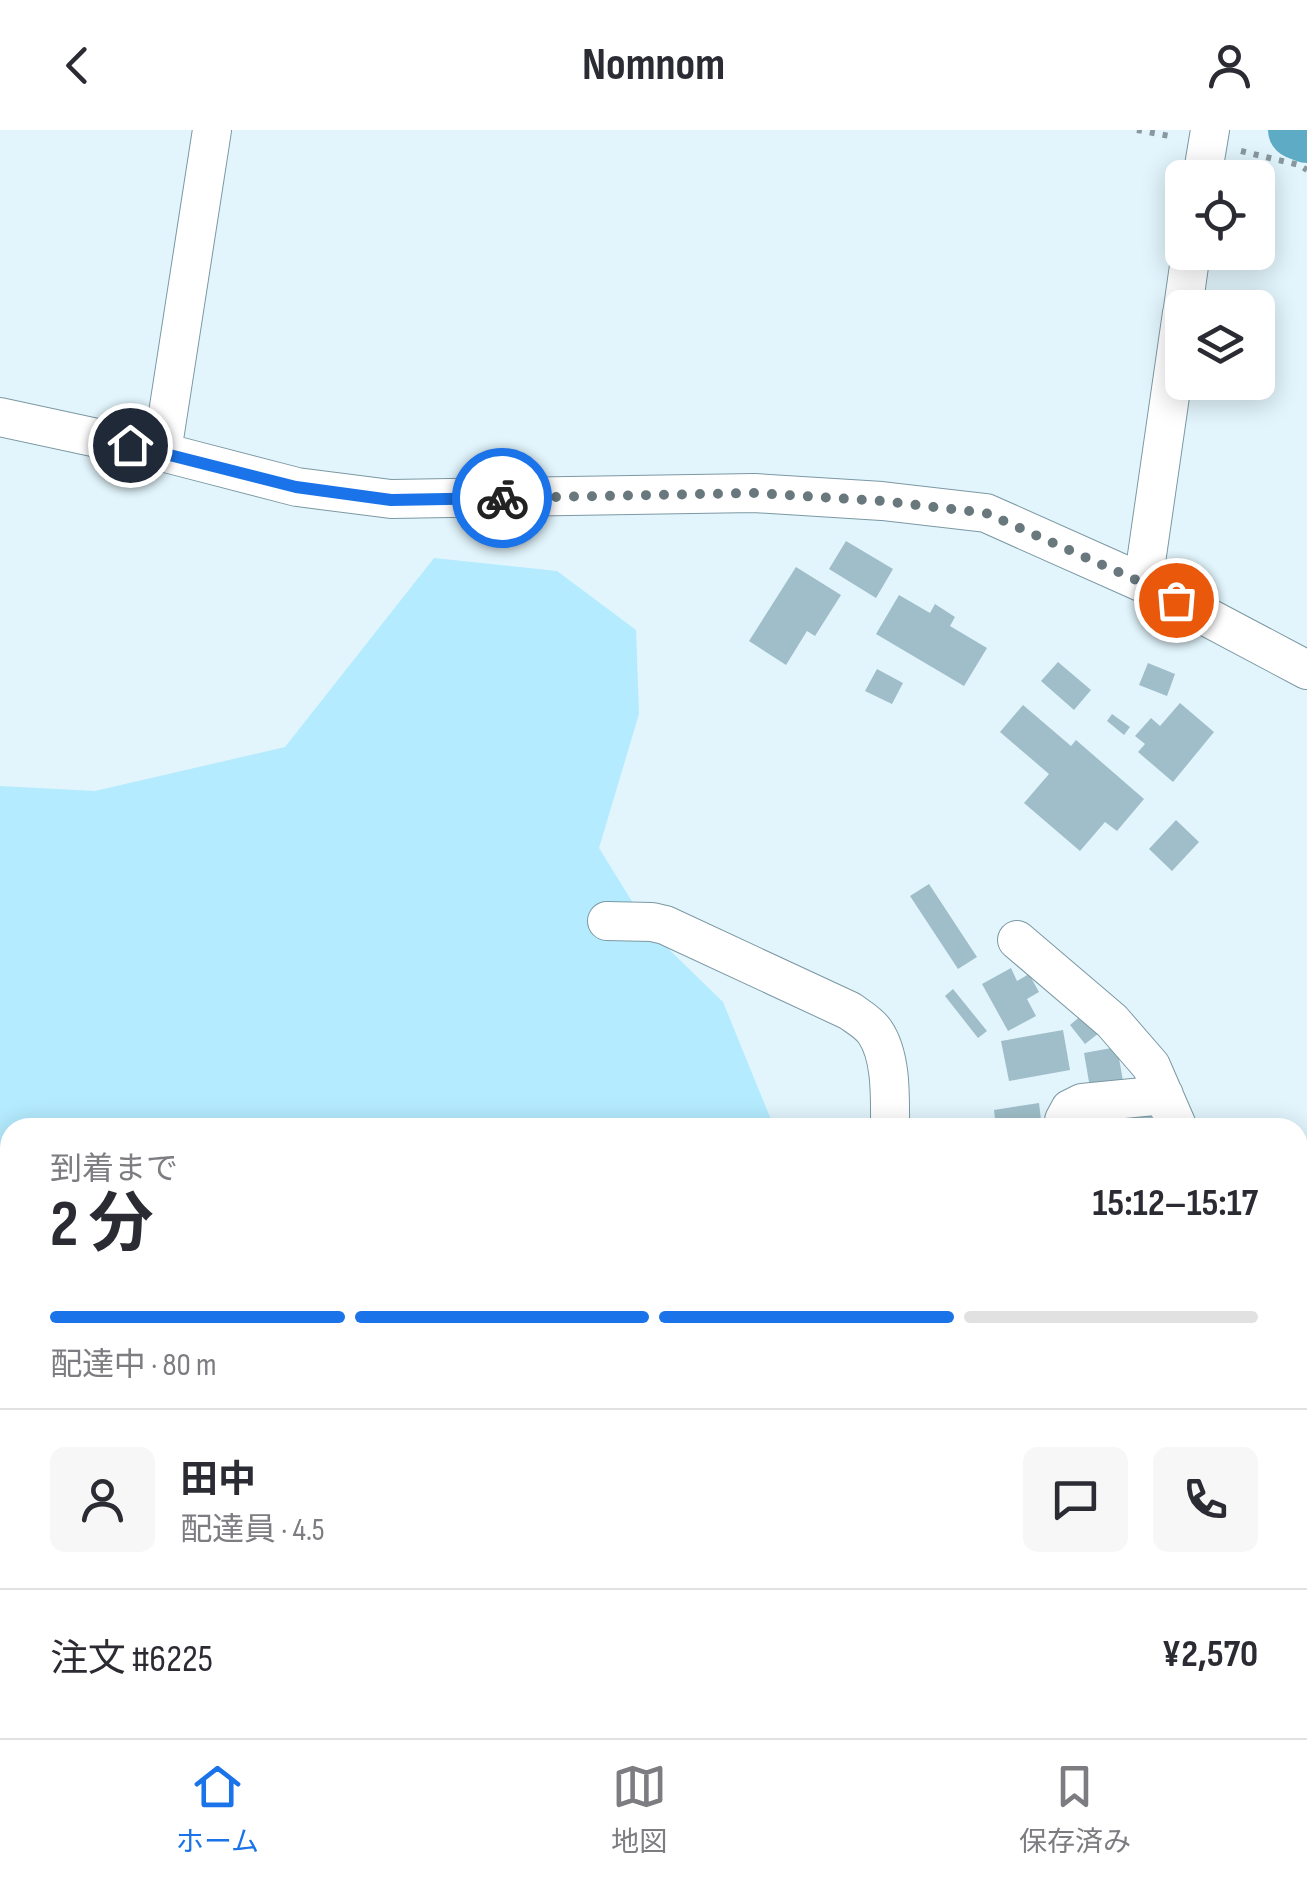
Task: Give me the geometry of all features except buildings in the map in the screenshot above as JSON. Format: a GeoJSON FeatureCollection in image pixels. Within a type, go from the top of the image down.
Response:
{"type":"FeatureCollection","features":[{"type":"Feature","properties":{"kind":"street"},"geometry":{"type":"LineString","coordinates":[[162,452],[212,130]]}},
{"type":"Feature","properties":{"kind":"street"},"geometry":{"type":"LineString","coordinates":[[1205,160],[1210,131]]}},
{"type":"Feature","properties":{"kind":"street"},"geometry":{"type":"LineString","coordinates":[[1143,583],[1170,400]]}},
{"type":"Feature","properties":{"kind":"street"},"geometry":{"type":"LineString","coordinates":[[0,417],[162,452],[296,487],[391,500],[754,493],[882,501],[986,513],[1143,583],[1307,670]]}},
{"type":"Feature","properties":{"kind":"street"},"geometry":{"type":"LineString","coordinates":[[608,921],[665,925],[850,1011],[873,1028],[879,1040],[886,1060],[889,1118]]}},
{"type":"Feature","properties":{"kind":"street"},"geometry":{"type":"LineString","coordinates":[[1017,940],[1112,1021],[1151,1066],[1171,1111],[1082,1103],[1070,1109],[1065,1118]]}},
{"type":"Feature","properties":{"kind":"shaded area"},"geometry":{"type":"Polygon","coordinates":[[[434,558],[557,571],[636,630],[639,714],[599,848],[651,932],[723,1002],[770,1118],[0,1118],[0,786],[95,791],[285,747],[434,558]]]}},
{"type":"Feature","properties":{"kind":"waterway"},"geometry":{"type":"LineString","coordinates":[[1297,130],[1307,134]]}},
{"type":"Feature","properties":{"kind":"way so far"},"geometry":{"type":"LineString","coordinates":[[502,498],[754,493],[882,501],[986,513],[1176,600]]}},
{"type":"Feature","properties":{"kind":"route"},"geometry":{"type":"LineString","coordinates":[[130,445],[296,487],[391,500],[502,498]]}}]}
